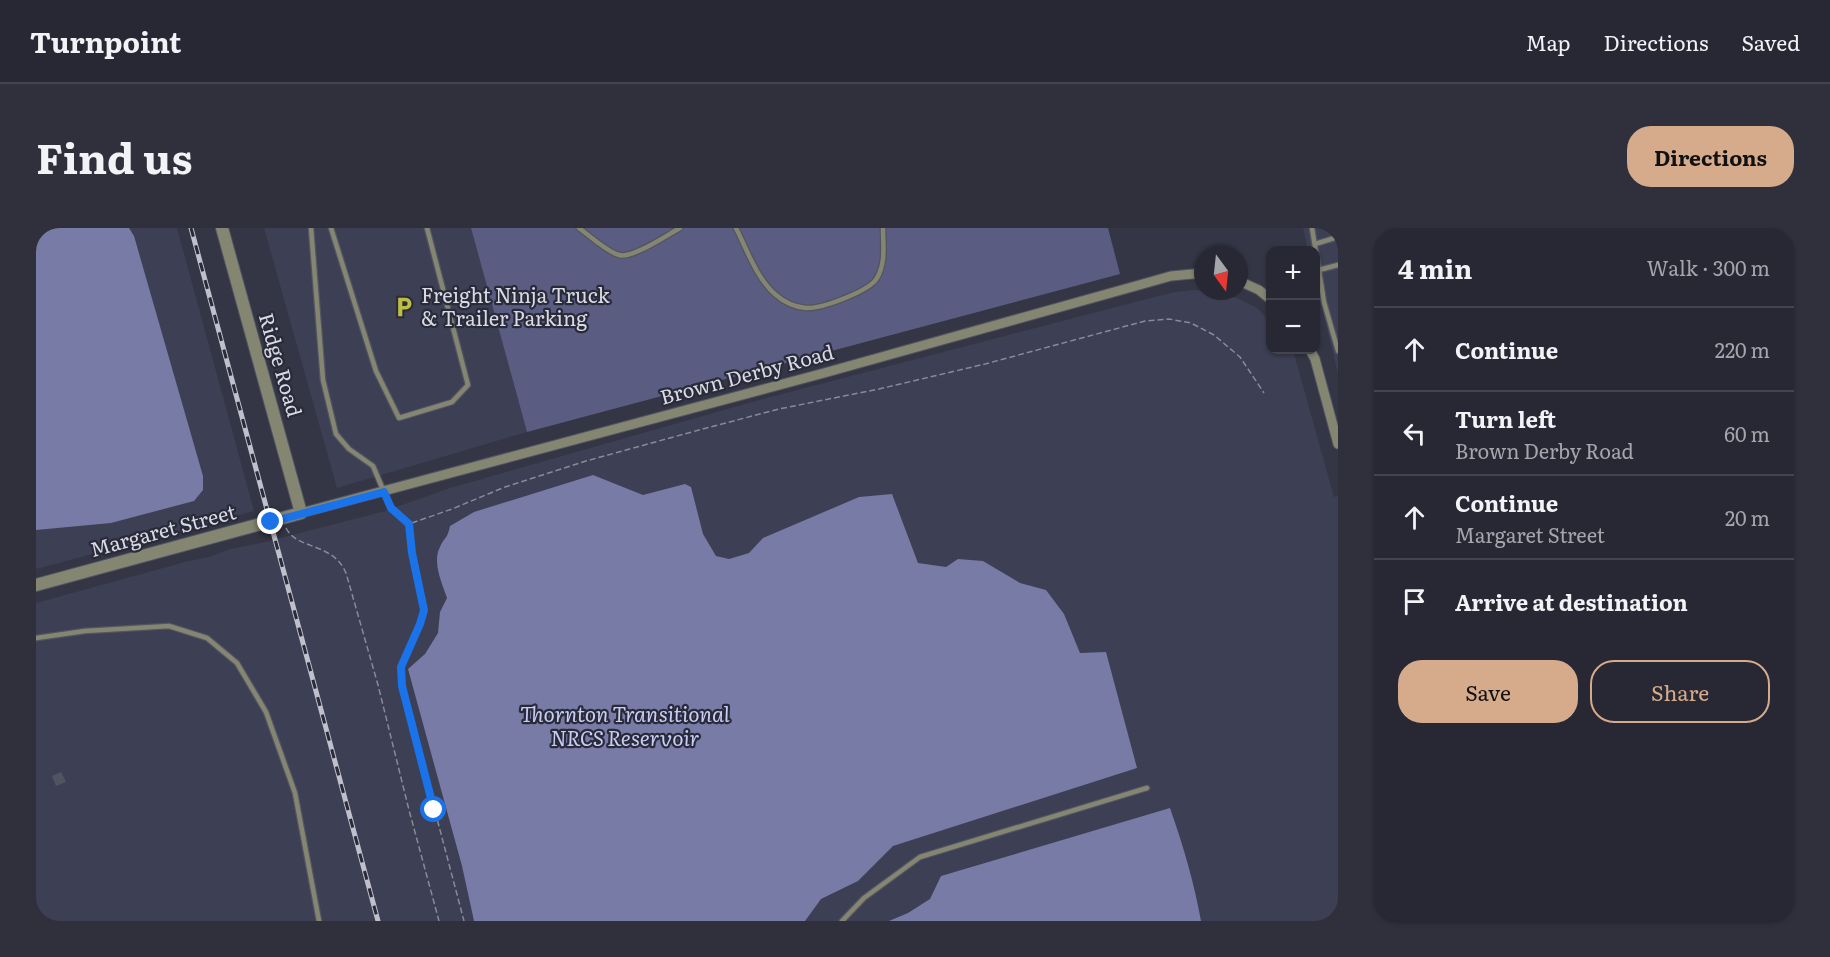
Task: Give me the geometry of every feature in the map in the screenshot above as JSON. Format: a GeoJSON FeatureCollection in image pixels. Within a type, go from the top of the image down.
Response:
{"type":"FeatureCollection","features":[{"type":"Feature","properties":{"kind":"street","name":"Ridge Road"},"geometry":{"type":"LineString","coordinates":[[222,228],[301,513]]}},
{"type":"Feature","properties":{"kind":"street","name":"Brown Derby Road"},"geometry":{"type":"LineString","coordinates":[[301,513],[824,373],[1132,286],[1171,276],[1194,274]]}},
{"type":"Feature","properties":{"kind":"street"},"geometry":{"type":"LineString","coordinates":[[1248,285],[1266,296]]}},
{"type":"Feature","properties":{"kind":"street"},"geometry":{"type":"LineString","coordinates":[[1312,354],[1338,444]]}},
{"type":"Feature","properties":{"kind":"street","name":"Margaret Street"},"geometry":{"type":"LineString","coordinates":[[36,585],[301,513]]}},
{"type":"Feature","properties":{"kind":"lane"},"geometry":{"type":"LineString","coordinates":[[311,228],[323,380],[336,434],[349,449],[373,466],[384,492]]}},
{"type":"Feature","properties":{"kind":"lane"},"geometry":{"type":"LineString","coordinates":[[331,228],[376,371],[399,418],[452,402],[468,385],[427,228]]}},
{"type":"Feature","properties":{"kind":"lane"},"geometry":{"type":"LineString","coordinates":[[579,228],[610,251],[624,256],[680,228]]}},
{"type":"Feature","properties":{"kind":"lane"},"geometry":{"type":"LineString","coordinates":[[736,228],[770,289],[783,300],[806,308],[823,305],[864,290],[875,282],[882,264],[883,228]]}},
{"type":"Feature","properties":{"kind":"lane"},"geometry":{"type":"LineString","coordinates":[[1312,228],[1315,244],[1338,237]]}},
{"type":"Feature","properties":{"kind":"lane"},"geometry":{"type":"LineString","coordinates":[[1320,270],[1338,265]]}},
{"type":"Feature","properties":{"kind":"lane"},"geometry":{"type":"LineString","coordinates":[[1320,276],[1324,302],[1338,351]]}},
{"type":"Feature","properties":{"kind":"lane"},"geometry":{"type":"LineString","coordinates":[[36,638],[85,631],[169,626],[207,638],[237,663],[266,712],[294,793],[319,921]]}},
{"type":"Feature","properties":{"kind":"lane"},"geometry":{"type":"LineString","coordinates":[[842,921],[864,898],[920,857],[1147,788]]}},
{"type":"Feature","properties":{"kind":"path"},"geometry":{"type":"LineString","coordinates":[[409,524],[505,487],[586,461],[779,409],[879,389],[985,364],[1145,321],[1169,319],[1191,323],[1214,335],[1240,357],[1264,393]]}},
{"type":"Feature","properties":{"kind":"path"},"geometry":{"type":"LineString","coordinates":[[384,492],[391,508],[409,524],[412,553],[424,610],[401,667],[402,686],[464,921]]}},
{"type":"Feature","properties":{"kind":"path"},"geometry":{"type":"LineString","coordinates":[[282,519],[290,535],[333,555],[341,562],[346,573],[378,685],[439,921]]}},
{"type":"Feature","properties":{"kind":"shaded area"},"geometry":{"type":"Polygon","coordinates":[[[36,228],[177,228],[254,511],[36,569],[36,228]]]}},
{"type":"Feature","properties":{"kind":"shaded area"},"geometry":{"type":"Polygon","coordinates":[[[264,228],[471,228],[527,432],[337,488],[264,228]]]}},
{"type":"Feature","properties":{"kind":"shaded area"},"geometry":{"type":"Polygon","coordinates":[[[471,228],[1108,228],[1120,274],[527,432],[471,228]]]}},
{"type":"Feature","properties":{"kind":"shaded area"},"geometry":{"type":"Polygon","coordinates":[[[1303,228],[1338,228],[1338,374],[1320,298],[1320,246],[1307,246],[1303,228]]]}},
{"type":"Feature","properties":{"kind":"shaded area"},"geometry":{"type":"Polygon","coordinates":[[[1194,290],[1194,300],[1241,300],[1257,308],[1266,317],[1266,354],[1294,354],[1334,497],[1338,496],[1338,921],[36,921],[36,603],[209,557],[230,549],[385,511],[450,488],[759,400],[1175,292],[1194,290]]]}},
{"type":"Feature","properties":{"kind":"water"},"geometry":{"type":"Polygon","coordinates":[[[36,228],[129,228],[134,236],[203,476],[203,490],[194,501],[111,523],[36,530],[36,228]]]}},
{"type":"Feature","properties":{"kind":"water","name":"Thornton Transitional NRCS Reservoir"},"geometry":{"type":"Polygon","coordinates":[[[593,475],[643,495],[685,484],[691,487],[703,534],[716,556],[729,559],[749,553],[763,538],[859,497],[892,494],[918,563],[946,567],[958,559],[983,561],[1020,583],[1046,590],[1064,614],[1080,653],[1106,652],[1137,768],[893,846],[858,881],[821,899],[805,921],[474,921],[462,866],[408,669],[425,654],[438,633],[440,612],[447,598],[439,572],[438,553],[450,526],[474,512],[593,475]]]}},
{"type":"Feature","properties":{"kind":"water"},"geometry":{"type":"Polygon","coordinates":[[[1170,808],[1188,864],[1201,921],[889,921],[908,913],[930,899],[941,876],[1170,808]]]}},
{"type":"Feature","properties":{"kind":"building"},"geometry":{"type":"Polygon","coordinates":[[[61,772],[66,782],[56,786],[52,776],[61,772]]]}},
{"type":"Feature","properties":{"kind":"railway"},"geometry":{"type":"LineString","coordinates":[[191,228],[378,921]]}},
{"type":"Feature","properties":{"kind":"place","name":"Freight Ninja Truck & Trailer Parking"},"geometry":{"type":"Point","coordinates":[404,307]}},
{"type":"Feature","properties":{"kind":"route"},"geometry":{"type":"LineString","coordinates":[[271,522],[384,492],[391,508],[409,524],[412,553],[424,610],[401,667],[402,686],[434,810]]}}]}
